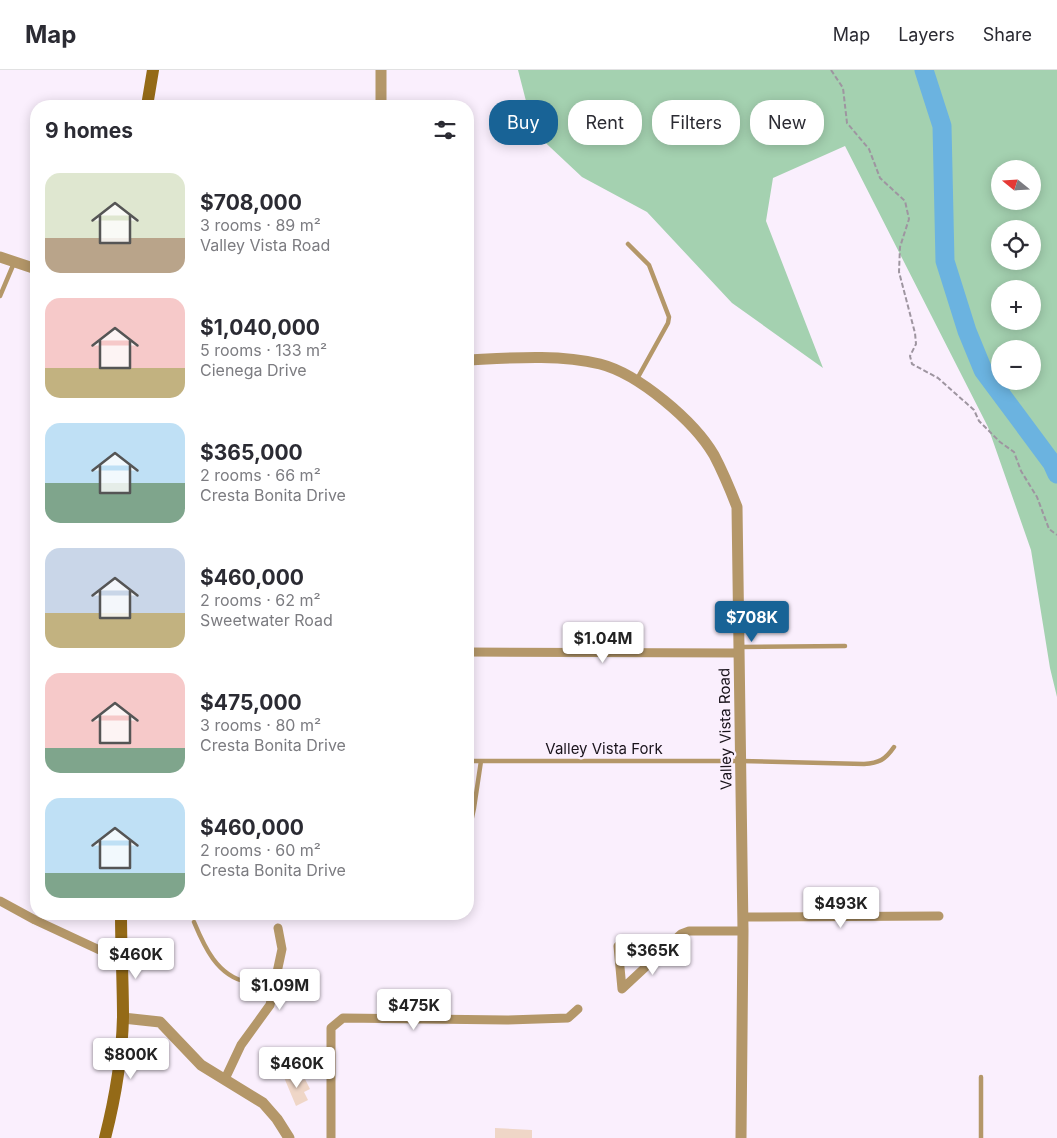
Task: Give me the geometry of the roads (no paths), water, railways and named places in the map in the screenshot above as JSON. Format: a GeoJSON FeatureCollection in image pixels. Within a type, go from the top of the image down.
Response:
{"type":"FeatureCollection","features":[{"type":"Feature","properties":{"kind":"main road"},"geometry":{"type":"LineString","coordinates":[[148,100],[153,70]]}},
{"type":"Feature","properties":{"kind":"main road"},"geometry":{"type":"LineString","coordinates":[[105,1138],[114,1104],[123,1018],[121,920]]}},
{"type":"Feature","properties":{"kind":"street"},"geometry":{"type":"LineString","coordinates":[[381,70],[381,100]]}},
{"type":"Feature","properties":{"kind":"street"},"geometry":{"type":"LineString","coordinates":[[0,257],[30,267]]}},
{"type":"Feature","properties":{"kind":"street","name":"Valley Vista Road"},"geometry":{"type":"LineString","coordinates":[[474,360],[536,357],[601,364],[636,381],[680,414],[713,453],[737,507],[743,917],[741,1138]]}},
{"type":"Feature","properties":{"kind":"street"},"geometry":{"type":"LineString","coordinates":[[474,652],[739,650]]}},
{"type":"Feature","properties":{"kind":"street"},"geometry":{"type":"LineString","coordinates":[[0,901],[30,917]]}},
{"type":"Feature","properties":{"kind":"street"},"geometry":{"type":"LineString","coordinates":[[743,917],[939,916]]}},
{"type":"Feature","properties":{"kind":"street"},"geometry":{"type":"LineString","coordinates":[[35,920],[122,960]]}},
{"type":"Feature","properties":{"kind":"street"},"geometry":{"type":"LineString","coordinates":[[225,1079],[241,1045],[270,1005],[282,949],[278,928]]}},
{"type":"Feature","properties":{"kind":"street"},"geometry":{"type":"LineString","coordinates":[[618,946],[622,990],[681,934],[689,931],[743,931]]}},
{"type":"Feature","properties":{"kind":"street"},"geometry":{"type":"LineString","coordinates":[[331,1138],[331,1028],[343,1018],[550,1019],[568,1018],[578,1009]]}},
{"type":"Feature","properties":{"kind":"street"},"geometry":{"type":"LineString","coordinates":[[123,1018],[160,1022],[201,1065],[263,1103],[277,1119],[289,1138]]}},
{"type":"Feature","properties":{"kind":"lane"},"geometry":{"type":"LineString","coordinates":[[628,244],[649,264],[669,317],[668,323],[636,381]]}},
{"type":"Feature","properties":{"kind":"lane"},"geometry":{"type":"LineString","coordinates":[[0,296],[14,262]]}},
{"type":"Feature","properties":{"kind":"lane"},"geometry":{"type":"LineString","coordinates":[[739,650],[845,646]]}},
{"type":"Feature","properties":{"kind":"lane","name":"Valley Vista Fork"},"geometry":{"type":"LineString","coordinates":[[474,761],[741,761],[864,764],[878,763],[886,759],[894,746]]}},
{"type":"Feature","properties":{"kind":"lane"},"geometry":{"type":"LineString","coordinates":[[474,808],[481,761]]}},
{"type":"Feature","properties":{"kind":"lane"},"geometry":{"type":"LineString","coordinates":[[194,922],[211,957],[222,969],[246,982],[276,980]]}},
{"type":"Feature","properties":{"kind":"lane"},"geometry":{"type":"LineString","coordinates":[[981,1077],[981,1138]]}},
{"type":"Feature","properties":{"kind":"waterway"},"geometry":{"type":"LineString","coordinates":[[924,70],[942,126],[945,261],[967,331],[983,370],[1052,463],[1057,474]]}}]}
